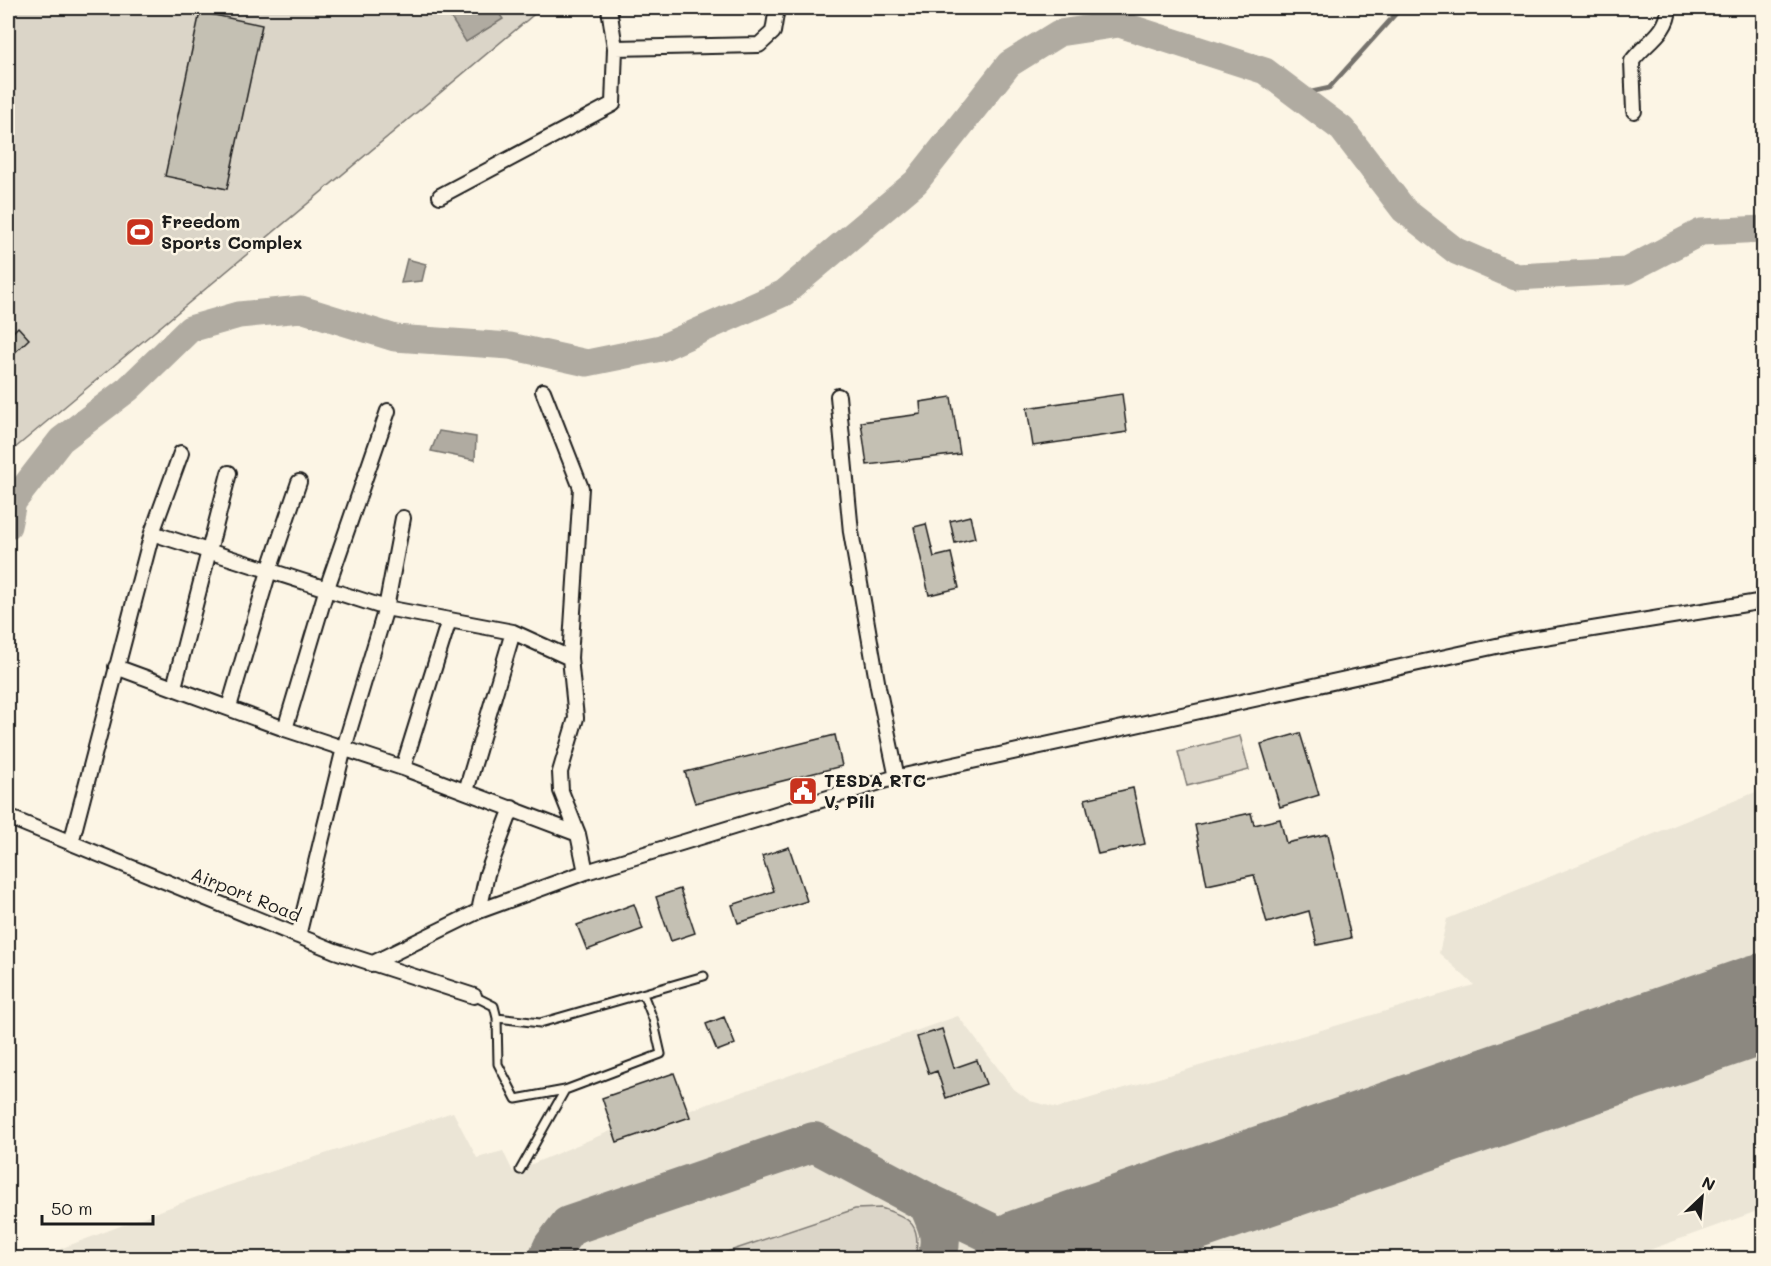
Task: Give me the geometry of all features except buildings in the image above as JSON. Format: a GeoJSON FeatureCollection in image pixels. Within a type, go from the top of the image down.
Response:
{"type":"FeatureCollection","features":[{"type":"Feature","properties":{"kind":"street"},"geometry":{"type":"LineString","coordinates":[[440,196],[613,104],[615,48],[609,8]]}},
{"type":"Feature","properties":{"kind":"street"},"geometry":{"type":"LineString","coordinates":[[615,48],[759,45],[773,32],[777,8]]}},
{"type":"Feature","properties":{"kind":"street"},"geometry":{"type":"LineString","coordinates":[[1634,111],[1632,61],[1660,33],[1667,22],[1669,8]]}},
{"type":"Feature","properties":{"kind":"street"},"geometry":{"type":"LineString","coordinates":[[543,390],[581,488],[570,658],[576,718],[560,772],[561,792],[578,834],[586,872]]}},
{"type":"Feature","properties":{"kind":"street"},"geometry":{"type":"LineString","coordinates":[[838,396],[851,532],[878,687],[897,778]]}},
{"type":"Feature","properties":{"kind":"street"},"geometry":{"type":"LineString","coordinates":[[285,729],[327,588],[388,411]]}},
{"type":"Feature","properties":{"kind":"street"},"geometry":{"type":"LineString","coordinates":[[71,843],[153,533],[181,453]]}},
{"type":"Feature","properties":{"kind":"street"},"geometry":{"type":"LineString","coordinates":[[174,687],[229,473]]}},
{"type":"Feature","properties":{"kind":"street"},"geometry":{"type":"LineString","coordinates":[[229,707],[269,571],[299,482]]}},
{"type":"Feature","properties":{"kind":"street"},"geometry":{"type":"LineString","coordinates":[[298,936],[344,748],[386,608],[403,518]]}},
{"type":"Feature","properties":{"kind":"street"},"geometry":{"type":"LineString","coordinates":[[153,533],[386,608],[513,632],[570,658]]}},
{"type":"Feature","properties":{"kind":"street"},"geometry":{"type":"LineString","coordinates":[[371,964],[479,911],[586,872],[897,778],[1519,641],[1764,601]]}},
{"type":"Feature","properties":{"kind":"street"},"geometry":{"type":"LineString","coordinates":[[403,768],[449,620]]}},
{"type":"Feature","properties":{"kind":"street"},"geometry":{"type":"LineString","coordinates":[[466,791],[513,632]]}},
{"type":"Feature","properties":{"kind":"street"},"geometry":{"type":"LineString","coordinates":[[116,667],[285,729],[403,768],[578,834]]}},
{"type":"Feature","properties":{"kind":"street"},"geometry":{"type":"LineString","coordinates":[[479,911],[487,874],[512,808]]}},
{"type":"Feature","properties":{"kind":"street","name":"Airport Road"},"geometry":{"type":"LineString","coordinates":[[8,817],[298,936],[371,964],[474,996]]}},
{"type":"Feature","properties":{"kind":"lane"},"geometry":{"type":"LineString","coordinates":[[497,1018],[540,1023],[704,976]]}},
{"type":"Feature","properties":{"kind":"lane"},"geometry":{"type":"LineString","coordinates":[[474,996],[494,1006],[497,1018],[498,1064],[516,1099],[565,1090],[661,1054],[653,1019],[643,994]]}},
{"type":"Feature","properties":{"kind":"lane"},"geometry":{"type":"LineString","coordinates":[[520,1170],[565,1090]]}},
{"type":"Feature","properties":{"kind":"shaded area","name":"Freedom Sports Complex"},"geometry":{"type":"Polygon","coordinates":[[[8,8],[538,8],[538,11],[8,454],[8,8]]]}},
{"type":"Feature","properties":{"kind":"shaded area"},"geometry":{"type":"Polygon","coordinates":[[[460,8],[495,8],[503,19],[466,42],[449,15],[460,8]]]}},
{"type":"Feature","properties":{"kind":"shaded area"},"geometry":{"type":"Polygon","coordinates":[[[407,259],[426,264],[422,281],[401,283],[407,259]]]}},
{"type":"Feature","properties":{"kind":"shaded area"},"geometry":{"type":"Polygon","coordinates":[[[439,431],[476,437],[475,460],[431,451],[439,431]]]}},
{"type":"Feature","properties":{"kind":"shaded area"},"geometry":{"type":"Polygon","coordinates":[[[1240,736],[1249,770],[1187,786],[1178,752],[1240,736]]]}},
{"type":"Feature","properties":{"kind":"shaded area"},"geometry":{"type":"Polygon","coordinates":[[[1763,789],[1763,1209],[1627,1258],[36,1258],[218,1189],[453,1112],[477,1158],[503,1151],[513,1172],[613,1130],[602,1098],[674,1073],[688,1111],[958,1016],[1014,1089],[1030,1101],[1057,1108],[1474,985],[1439,953],[1447,919],[1763,789]]]}},
{"type":"Feature","properties":{"kind":"shaded area"},"geometry":{"type":"Polygon","coordinates":[[[881,1208],[900,1215],[912,1224],[917,1238],[915,1258],[709,1258],[855,1209],[881,1208]]]}},
{"type":"Feature","properties":{"kind":"waterway"},"geometry":{"type":"LineString","coordinates":[[1297,95],[1329,88],[1401,8]]}},
{"type":"Feature","properties":{"kind":"waterway"},"geometry":{"type":"LineString","coordinates":[[8,526],[13,502],[61,440],[128,389],[190,329],[239,315],[301,309],[395,338],[510,346],[587,363],[661,348],[784,293],[916,182],[1009,64],[1059,33],[1119,24],[1265,71],[1342,129],[1404,210],[1456,251],[1516,277],[1626,271],[1701,232],[1764,229]]}},
{"type":"Feature","properties":{"kind":"taxiway"},"geometry":{"type":"LineString","coordinates":[[548,1258],[553,1247],[569,1226],[814,1142],[928,1203],[1037,1255]]}},
{"type":"Feature","properties":{"kind":"taxiway"},"geometry":{"type":"LineString","coordinates":[[928,1203],[940,1237],[936,1258]]}},
{"type":"Feature","properties":{"kind":"runway"},"geometry":{"type":"LineString","coordinates":[[1026,1258],[1764,1003]]}},
{"type":"Feature","properties":{"kind":"place","name":"Freedom Sports Complex"},"geometry":{"type":"Point","coordinates":[140,232]}},
{"type":"Feature","properties":{"kind":"place","name":"TESDA RTC V, Pili"},"geometry":{"type":"Point","coordinates":[803,791]}}]}
